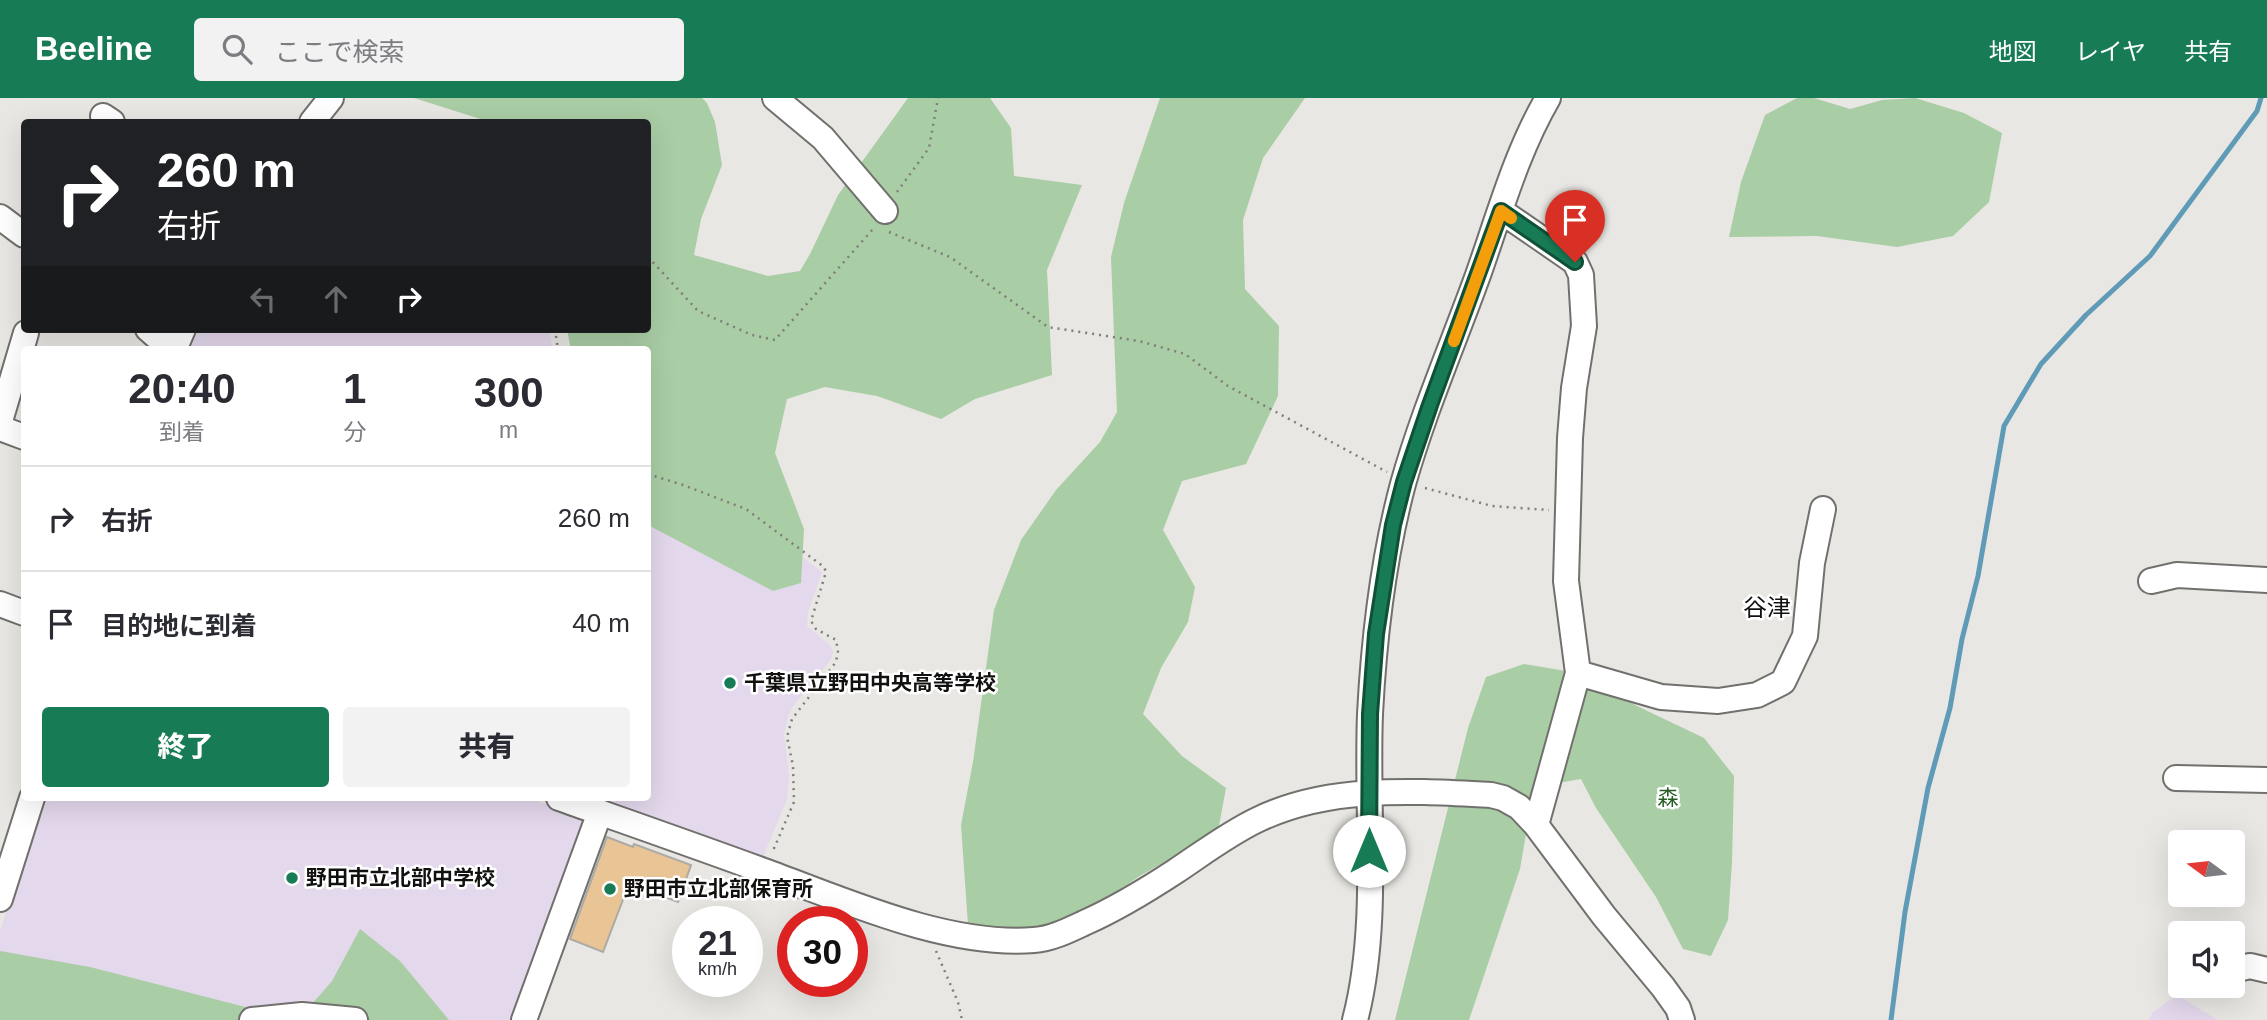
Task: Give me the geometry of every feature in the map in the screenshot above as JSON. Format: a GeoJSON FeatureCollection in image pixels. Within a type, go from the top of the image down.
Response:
{"type":"FeatureCollection","features":[{"type":"Feature","properties":{"kind":"street"},"geometry":{"type":"LineString","coordinates":[[314,119],[331,98]]}},
{"type":"Feature","properties":{"kind":"street"},"geometry":{"type":"LineString","coordinates":[[775,98],[823,138],[886,221]]}},
{"type":"Feature","properties":{"kind":"street"},"geometry":{"type":"LineString","coordinates":[[1355,1020],[1366,962],[1370,714],[1376,634],[1391,536],[1404,482],[1517,162],[1548,98]]}},
{"type":"Feature","properties":{"kind":"street"},"geometry":{"type":"LineString","coordinates":[[1501,211],[1575,262],[1581,275],[1584,326],[1572,413],[1566,581],[1578,673],[1536,825]]}},
{"type":"Feature","properties":{"kind":"street"},"geometry":{"type":"LineString","coordinates":[[0,217],[21,233]]}},
{"type":"Feature","properties":{"kind":"street"},"geometry":{"type":"LineString","coordinates":[[22,346],[26,333]]}},
{"type":"Feature","properties":{"kind":"street"},"geometry":{"type":"LineString","coordinates":[[153,333],[168,346]]}},
{"type":"Feature","properties":{"kind":"street"},"geometry":{"type":"LineString","coordinates":[[0,421],[21,350]]}},
{"type":"Feature","properties":{"kind":"street"},"geometry":{"type":"LineString","coordinates":[[0,428],[21,436]]}},
{"type":"Feature","properties":{"kind":"street"},"geometry":{"type":"LineString","coordinates":[[1578,673],[1661,697],[1718,701],[1757,695],[1783,682],[1805,636],[1812,563],[1824,509]]}},
{"type":"Feature","properties":{"kind":"street"},"geometry":{"type":"LineString","coordinates":[[2151,581],[2177,575],[2267,580]]}},
{"type":"Feature","properties":{"kind":"street"},"geometry":{"type":"LineString","coordinates":[[0,604],[21,612]]}},
{"type":"Feature","properties":{"kind":"street"},"geometry":{"type":"LineString","coordinates":[[2176,778],[2267,780]]}},
{"type":"Feature","properties":{"kind":"street"},"geometry":{"type":"LineString","coordinates":[[568,801],[846,902],[924,926],[995,940],[1036,940],[1103,915],[1225,837],[1298,802],[1332,795],[1491,795],[1519,807],[1536,825],[1604,916],[1663,986],[1678,1007],[1682,1020]]}},
{"type":"Feature","properties":{"kind":"street"},"geometry":{"type":"LineString","coordinates":[[0,898],[6,864],[31,801]]}},
{"type":"Feature","properties":{"kind":"street"},"geometry":{"type":"LineString","coordinates":[[524,1020],[600,812]]}},
{"type":"Feature","properties":{"kind":"street"},"geometry":{"type":"LineString","coordinates":[[2245,967],[2267,970]]}},
{"type":"Feature","properties":{"kind":"street"},"geometry":{"type":"LineString","coordinates":[[251,1020],[302,1015],[355,1020]]}},
{"type":"Feature","properties":{"kind":"path"},"geometry":{"type":"LineString","coordinates":[[651,260],[698,311],[752,335],[775,340],[875,227],[886,221],[929,148],[938,98]]}},
{"type":"Feature","properties":{"kind":"path"},"geometry":{"type":"LineString","coordinates":[[886,221],[950,257],[1048,327],[1139,341],[1185,354],[1228,386],[1404,482],[1492,506],[1570,512]]}},
{"type":"Feature","properties":{"kind":"path"},"geometry":{"type":"LineString","coordinates":[[651,475],[746,509],[824,567],[826,572],[811,621],[816,629],[836,640],[836,662],[792,719],[787,737],[793,766],[794,802],[762,870]]}},
{"type":"Feature","properties":{"kind":"path"},"geometry":{"type":"LineString","coordinates":[[924,926],[958,1002],[962,1020]]}},
{"type":"Feature","properties":{"kind":"shaded area"},"geometry":{"type":"Polygon","coordinates":[[[190,333],[550,333],[552,346],[184,346],[190,333]]]}},
{"type":"Feature","properties":{"kind":"shaded area","name":"千葉県立野田中央高等学校"},"geometry":{"type":"Polygon","coordinates":[[[651,482],[741,511],[822,572],[808,612],[807,626],[830,645],[833,652],[830,661],[788,716],[784,735],[789,776],[787,799],[763,857],[757,859],[592,801],[651,801],[651,482]]]}},
{"type":"Feature","properties":{"kind":"shaded area","name":"野田市立北部中学校"},"geometry":{"type":"Polygon","coordinates":[[[42,801],[538,801],[583,817],[587,825],[516,1020],[377,1020],[302,1000],[212,1020],[0,1020],[0,931],[42,801]]]}},
{"type":"Feature","properties":{"kind":"shaded area"},"geometry":{"type":"Polygon","coordinates":[[[2173,998],[2182,998],[2218,1020],[2149,1020],[2152,1013],[2173,998]]]}},
{"type":"Feature","properties":{"kind":"green space"},"geometry":{"type":"Polygon","coordinates":[[[414,98],[702,98],[715,122],[722,165],[701,219],[694,255],[768,276],[800,271],[838,195],[908,98],[990,98],[1011,128],[1014,176],[1082,185],[1047,270],[1052,375],[975,399],[941,419],[877,396],[825,387],[787,399],[775,453],[804,529],[801,583],[773,591],[651,527],[651,346],[570,346],[568,333],[651,333],[651,119],[480,119],[414,98]]]}},
{"type":"Feature","properties":{"kind":"green space"},"geometry":{"type":"Polygon","coordinates":[[[1160,98],[1305,98],[1263,158],[1243,220],[1245,289],[1279,326],[1278,396],[1246,464],[1182,481],[1163,530],[1195,587],[1188,622],[1161,668],[1143,714],[1182,756],[1226,788],[1218,831],[1138,877],[1054,938],[968,925],[961,825],[973,762],[994,610],[1021,540],[1056,490],[1100,442],[1117,412],[1111,257],[1124,203],[1160,98]]]}},
{"type":"Feature","properties":{"kind":"green space"},"geometry":{"type":"Polygon","coordinates":[[[1797,98],[1814,98],[1850,109],[1882,100],[1915,98],[1964,113],[2002,133],[1989,202],[1953,236],[1897,247],[1817,236],[1729,237],[1741,182],[1765,115],[1797,98]]]}},
{"type":"Feature","properties":{"kind":"green space","name":"森"},"geometry":{"type":"Polygon","coordinates":[[[1524,664],[1578,673],[1637,706],[1704,738],[1734,776],[1728,920],[1711,956],[1683,949],[1656,897],[1596,808],[1581,779],[1534,787],[1520,869],[1469,1020],[1395,1020],[1468,728],[1486,677],[1524,664]]]}},
{"type":"Feature","properties":{"kind":"green space"},"geometry":{"type":"Polygon","coordinates":[[[360,929],[400,961],[449,1020],[0,1020],[0,951],[90,967],[269,1013],[306,1011],[332,981],[360,929]]]}},
{"type":"Feature","properties":{"kind":"building"},"geometry":{"type":"Polygon","coordinates":[[[607,837],[691,865],[678,902],[629,884],[603,952],[570,939],[607,837]]]}},
{"type":"Feature","properties":{"kind":"waterway"},"geometry":{"type":"LineString","coordinates":[[1891,1020],[1905,912],[1928,788],[1950,708],[1962,639],[1978,576],[2004,426],[2041,364],[2086,315],[2150,256],[2257,111],[2261,98]]}},
{"type":"Feature","properties":{"kind":"slow traffic"},"geometry":{"type":"LineString","coordinates":[[1454,341],[1501,211],[1511,218]]}},
{"type":"Feature","properties":{"kind":"place","name":"千葉県立野田中央高等学校"},"geometry":{"type":"Point","coordinates":[730,683]}},
{"type":"Feature","properties":{"kind":"place","name":"野田市立北部中学校"},"geometry":{"type":"Point","coordinates":[292,878]}},
{"type":"Feature","properties":{"kind":"place","name":"野田市立北部保育所"},"geometry":{"type":"Point","coordinates":[610,889]}},
{"type":"Feature","properties":{"kind":"district","name":"谷津"},"geometry":{"type":"Point","coordinates":[1767,608]}},
{"type":"Feature","properties":{"kind":"route"},"geometry":{"type":"LineString","coordinates":[[1369,851],[1370,714],[1376,634],[1393,525],[1404,482],[1430,405],[1501,211],[1575,262]]}}]}
